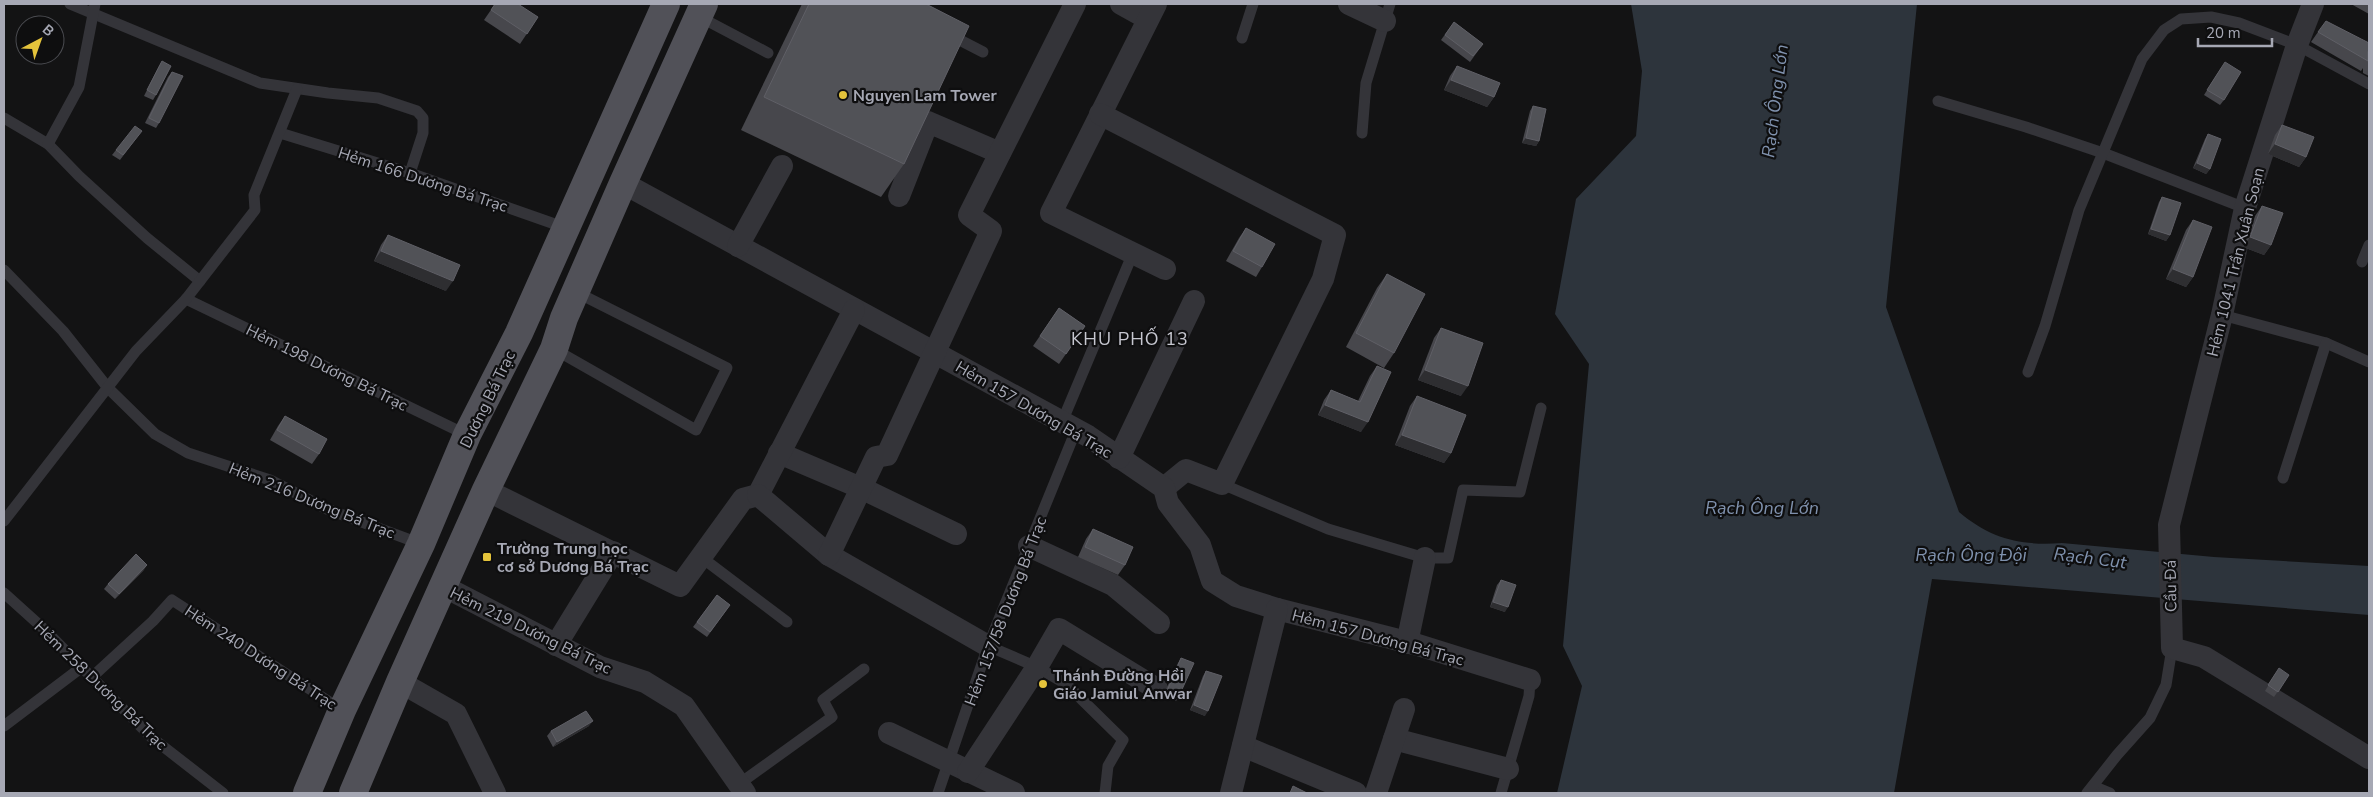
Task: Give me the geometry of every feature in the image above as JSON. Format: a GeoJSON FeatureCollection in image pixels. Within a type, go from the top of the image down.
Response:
{"type":"FeatureCollection","features":[{"type":"Feature","properties":{"kind":"main road","name":"Dương Bá Trạc"},"geometry":{"type":"LineString","coordinates":[[307,793],[342,710],[421,544],[467,436],[534,301],[666,4]]}},
{"type":"Feature","properties":{"kind":"main road"},"geometry":{"type":"LineString","coordinates":[[353,793],[400,682],[486,490],[554,349],[564,318],[701,10]]}},
{"type":"Feature","properties":{"kind":"main road"},"geometry":{"type":"LineString","coordinates":[[534,301],[564,318]]}},
{"type":"Feature","properties":{"kind":"street"},"geometry":{"type":"LineString","coordinates":[[829,555],[876,457],[887,456],[936,354],[991,231],[969,215],[1075,4]]}},
{"type":"Feature","properties":{"kind":"street"},"geometry":{"type":"LineString","coordinates":[[1121,4],[1152,11],[1051,213],[1165,268]]}},
{"type":"Feature","properties":{"kind":"street"},"geometry":{"type":"LineString","coordinates":[[1349,4],[1387,12]]}},
{"type":"Feature","properties":{"kind":"street","name":"Hẻm 1041 Trần Xuân Soạn"},"geometry":{"type":"LineString","coordinates":[[2169,525],[2222,315],[2245,208],[2297,45],[2313,4]]}},
{"type":"Feature","properties":{"kind":"street"},"geometry":{"type":"LineString","coordinates":[[1100,114],[1334,235],[1323,279],[1222,484],[1186,470],[1164,488]]}},
{"type":"Feature","properties":{"kind":"street"},"geometry":{"type":"LineString","coordinates":[[899,196],[928,122],[1000,153]]}},
{"type":"Feature","properties":{"kind":"street"},"geometry":{"type":"LineString","coordinates":[[738,246],[782,166]]}},
{"type":"Feature","properties":{"kind":"street","name":"Hẻm 157 Dương Bá Trạc"},"geometry":{"type":"LineString","coordinates":[[623,182],[1069,426],[1164,488],[1168,502],[1200,545],[1212,581],[1236,596],[1277,609],[1407,643],[1530,680]]}},
{"type":"Feature","properties":{"kind":"street"},"geometry":{"type":"LineString","coordinates":[[1119,458],[1194,301]]}},
{"type":"Feature","properties":{"kind":"street"},"geometry":{"type":"LineString","coordinates":[[486,490],[680,586],[743,499],[758,495],[854,310]]}},
{"type":"Feature","properties":{"kind":"street"},"geometry":{"type":"LineString","coordinates":[[779,453],[861,488],[956,534]]}},
{"type":"Feature","properties":{"kind":"street"},"geometry":{"type":"LineString","coordinates":[[758,495],[829,555],[988,646]]}},
{"type":"Feature","properties":{"kind":"street","name":"Cầu Đá"},"geometry":{"type":"LineString","coordinates":[[2169,525],[2172,648]]}},
{"type":"Feature","properties":{"kind":"street"},"geometry":{"type":"LineString","coordinates":[[1029,546],[1113,585],[1159,624]]}},
{"type":"Feature","properties":{"kind":"street"},"geometry":{"type":"LineString","coordinates":[[556,645],[613,552]]}},
{"type":"Feature","properties":{"kind":"street"},"geometry":{"type":"LineString","coordinates":[[1407,643],[1425,558]]}},
{"type":"Feature","properties":{"kind":"street","name":"Hẻm 219 Dương Bá Trạc"},"geometry":{"type":"LineString","coordinates":[[443,586],[600,668],[645,682],[684,706],[742,788]]}},
{"type":"Feature","properties":{"kind":"street"},"geometry":{"type":"LineString","coordinates":[[1231,793],[1277,609]]}},
{"type":"Feature","properties":{"kind":"street"},"geometry":{"type":"LineString","coordinates":[[958,767],[1037,667],[1058,629],[1157,689]]}},
{"type":"Feature","properties":{"kind":"street"},"geometry":{"type":"LineString","coordinates":[[2172,648],[2204,657],[2369,758]]}},
{"type":"Feature","properties":{"kind":"street"},"geometry":{"type":"LineString","coordinates":[[400,682],[456,714],[496,793]]}},
{"type":"Feature","properties":{"kind":"street"},"geometry":{"type":"LineString","coordinates":[[1376,793],[1404,709]]}},
{"type":"Feature","properties":{"kind":"street"},"geometry":{"type":"LineString","coordinates":[[889,733],[1014,793]]}},
{"type":"Feature","properties":{"kind":"street"},"geometry":{"type":"LineString","coordinates":[[1394,739],[1508,769]]}},
{"type":"Feature","properties":{"kind":"street"},"geometry":{"type":"LineString","coordinates":[[1243,746],[1356,793]]}},
{"type":"Feature","properties":{"kind":"lane"},"geometry":{"type":"LineString","coordinates":[[70,4],[94,8],[260,83],[378,98],[416,111],[423,118],[423,133],[410,173]]}},
{"type":"Feature","properties":{"kind":"lane"},"geometry":{"type":"LineString","coordinates":[[1242,38],[1253,4]]}},
{"type":"Feature","properties":{"kind":"lane"},"geometry":{"type":"LineString","coordinates":[[48,144],[79,87],[94,8]]}},
{"type":"Feature","properties":{"kind":"lane"},"geometry":{"type":"LineString","coordinates":[[701,10],[768,53]]}},
{"type":"Feature","properties":{"kind":"lane"},"geometry":{"type":"LineString","coordinates":[[1362,133],[1366,83],[1387,12]]}},
{"type":"Feature","properties":{"kind":"lane"},"geometry":{"type":"LineString","coordinates":[[2028,372],[2045,326],[2079,210],[2142,58],[2164,30],[2181,19],[2211,17],[2239,23],[2297,45],[2369,84]]}},
{"type":"Feature","properties":{"kind":"lane"},"geometry":{"type":"LineString","coordinates":[[940,30],[983,52]]}},
{"type":"Feature","properties":{"kind":"lane"},"geometry":{"type":"LineString","coordinates":[[4,522],[136,351],[186,299],[255,210],[254,195],[298,89]]}},
{"type":"Feature","properties":{"kind":"lane"},"geometry":{"type":"LineString","coordinates":[[1938,101],[2026,126],[2103,153],[2245,208]]}},
{"type":"Feature","properties":{"kind":"lane"},"geometry":{"type":"LineString","coordinates":[[4,118],[48,144],[79,176],[147,238],[200,281]]}},
{"type":"Feature","properties":{"kind":"lane","name":"Hẻm 166 Dương Bá Trạc"},"geometry":{"type":"LineString","coordinates":[[280,133],[410,173],[566,228]]}},
{"type":"Feature","properties":{"kind":"lane"},"geometry":{"type":"LineString","coordinates":[[2362,262],[2369,245]]}},
{"type":"Feature","properties":{"kind":"lane","name":"Hẻm 157/58 Dương Bá Trạc"},"geometry":{"type":"LineString","coordinates":[[938,793],[958,767],[988,646],[1029,546],[1069,426],[1133,253]]}},
{"type":"Feature","properties":{"kind":"lane","name":"Hẻm 216 Dương Bá Trạc"},"geometry":{"type":"LineString","coordinates":[[4,270],[62,331],[108,388],[155,434],[188,452],[270,480],[327,509],[421,544]]}},
{"type":"Feature","properties":{"kind":"lane"},"geometry":{"type":"LineString","coordinates":[[554,349],[696,430],[726,368],[576,292]]}},
{"type":"Feature","properties":{"kind":"lane","name":"Hẻm 198 Dương Bá Trạc"},"geometry":{"type":"LineString","coordinates":[[186,299],[467,436]]}},
{"type":"Feature","properties":{"kind":"lane"},"geometry":{"type":"LineString","coordinates":[[2222,315],[2326,343],[2369,362]]}},
{"type":"Feature","properties":{"kind":"lane"},"geometry":{"type":"LineString","coordinates":[[2283,478],[2326,343]]}},
{"type":"Feature","properties":{"kind":"lane"},"geometry":{"type":"LineString","coordinates":[[1222,484],[1328,529],[1425,558],[1448,558],[1463,490],[1520,492],[1541,408]]}},
{"type":"Feature","properties":{"kind":"lane"},"geometry":{"type":"LineString","coordinates":[[701,557],[787,622]]}},
{"type":"Feature","properties":{"kind":"lane","name":"Hẻm 258 Dương Bá Trạc"},"geometry":{"type":"LineString","coordinates":[[4,593],[82,667],[151,737],[223,793]]}},
{"type":"Feature","properties":{"kind":"lane","name":"Hẻm 240 Dương Bá Trạc"},"geometry":{"type":"LineString","coordinates":[[92,677],[172,600],[342,710]]}},
{"type":"Feature","properties":{"kind":"lane"},"geometry":{"type":"LineString","coordinates":[[988,646],[1037,667],[1066,684],[1123,740],[1108,766],[1105,793]]}},
{"type":"Feature","properties":{"kind":"lane"},"geometry":{"type":"LineString","coordinates":[[2110,793],[2090,789],[2116,755],[2150,718],[2166,685],[2172,648]]}},
{"type":"Feature","properties":{"kind":"lane"},"geometry":{"type":"LineString","coordinates":[[4,726],[82,667]]}},
{"type":"Feature","properties":{"kind":"lane"},"geometry":{"type":"LineString","coordinates":[[742,788],[832,717],[823,700],[864,669]]}},
{"type":"Feature","properties":{"kind":"lane","name":"Hẻm 157 Dương Bá Trạc"},"geometry":{"type":"LineString","coordinates":[[1501,793],[1529,696],[1530,680]]}},
{"type":"Feature","properties":{"kind":"water","name":"Rạch Ông Lớn"},"geometry":{"type":"Polygon","coordinates":[[[1631,4],[1917,4],[1886,307],[1959,512],[1983,529],[2020,542],[2062,543],[2214,557],[2369,566],[2369,615],[1932,579],[1894,793],[1557,793],[1582,686],[1563,646],[1589,364],[1555,314],[1576,199],[1636,136],[1642,71],[1631,4]]]}},
{"type":"Feature","properties":{"kind":"building"},"geometry":{"type":"Polygon","coordinates":[[[495,4],[518,4],[538,17],[527,34],[491,10],[495,4]]]}},
{"type":"Feature","properties":{"kind":"building","name":"Nguyen Lam Tower"},"geometry":{"type":"Polygon","coordinates":[[[809,4],[926,4],[969,26],[904,164],[764,97],[809,4]]]}},
{"type":"Feature","properties":{"kind":"building"},"geometry":{"type":"Polygon","coordinates":[[[2326,21],[2369,43],[2368,61],[2318,32],[2326,21]]]}},
{"type":"Feature","properties":{"kind":"building"},"geometry":{"type":"Polygon","coordinates":[[[1454,22],[1483,44],[1473,56],[1445,35],[1454,22]]]}},
{"type":"Feature","properties":{"kind":"building"},"geometry":{"type":"Polygon","coordinates":[[[162,61],[171,66],[156,95],[147,90],[162,61]]]}},
{"type":"Feature","properties":{"kind":"building"},"geometry":{"type":"Polygon","coordinates":[[[2225,62],[2241,72],[2224,100],[2207,90],[2225,62]]]}},
{"type":"Feature","properties":{"kind":"building"},"geometry":{"type":"Polygon","coordinates":[[[1457,66],[1500,83],[1494,97],[1451,80],[1457,66]]]}},
{"type":"Feature","properties":{"kind":"building"},"geometry":{"type":"Polygon","coordinates":[[[172,72],[183,76],[159,123],[149,118],[172,72]]]}},
{"type":"Feature","properties":{"kind":"building"},"geometry":{"type":"Polygon","coordinates":[[[1533,106],[1546,109],[1539,141],[1526,138],[1533,106]]]}},
{"type":"Feature","properties":{"kind":"building"},"geometry":{"type":"Polygon","coordinates":[[[2282,125],[2314,137],[2306,157],[2275,144],[2282,125]]]}},
{"type":"Feature","properties":{"kind":"building"},"geometry":{"type":"Polygon","coordinates":[[[135,126],[142,131],[123,155],[116,150],[135,126]]]}},
{"type":"Feature","properties":{"kind":"building"},"geometry":{"type":"Polygon","coordinates":[[[2208,134],[2221,139],[2210,169],[2197,163],[2208,134]]]}},
{"type":"Feature","properties":{"kind":"building"},"geometry":{"type":"Polygon","coordinates":[[[2162,197],[2181,203],[2170,235],[2151,229],[2162,197]]]}},
{"type":"Feature","properties":{"kind":"building"},"geometry":{"type":"Polygon","coordinates":[[[2262,206],[2283,213],[2271,245],[2250,237],[2262,206]]]}},
{"type":"Feature","properties":{"kind":"building"},"geometry":{"type":"Polygon","coordinates":[[[2193,220],[2212,227],[2193,277],[2173,269],[2193,220]]]}},
{"type":"Feature","properties":{"kind":"building"},"geometry":{"type":"Polygon","coordinates":[[[1246,228],[1275,244],[1262,267],[1233,251],[1246,228]]]}},
{"type":"Feature","properties":{"kind":"building"},"geometry":{"type":"Polygon","coordinates":[[[388,235],[460,265],[453,281],[381,251],[388,235]]]}},
{"type":"Feature","properties":{"kind":"building"},"geometry":{"type":"Polygon","coordinates":[[[1387,274],[1425,294],[1394,353],[1356,333],[1387,274]]]}},
{"type":"Feature","properties":{"kind":"building"},"geometry":{"type":"Polygon","coordinates":[[[1059,308],[1085,326],[1066,354],[1040,336],[1059,308]]]}},
{"type":"Feature","properties":{"kind":"building"},"geometry":{"type":"Polygon","coordinates":[[[1441,328],[1483,343],[1468,386],[1425,370],[1441,328]]]}},
{"type":"Feature","properties":{"kind":"building"},"geometry":{"type":"Polygon","coordinates":[[[1377,366],[1391,372],[1368,422],[1325,405],[1331,390],[1360,402],[1377,366]]]}},
{"type":"Feature","properties":{"kind":"building"},"geometry":{"type":"Polygon","coordinates":[[[1417,396],[1466,415],[1451,453],[1402,435],[1417,396]]]}},
{"type":"Feature","properties":{"kind":"building"},"geometry":{"type":"Polygon","coordinates":[[[285,416],[327,439],[319,454],[277,430],[285,416]]]}},
{"type":"Feature","properties":{"kind":"building"},"geometry":{"type":"Polygon","coordinates":[[[1093,529],[1133,547],[1125,565],[1085,547],[1093,529]]]}},
{"type":"Feature","properties":{"kind":"building"},"geometry":{"type":"Polygon","coordinates":[[[136,554],[147,565],[119,594],[108,584],[136,554]]]}},
{"type":"Feature","properties":{"kind":"building"},"geometry":{"type":"Polygon","coordinates":[[[1501,580],[1516,585],[1508,607],[1493,602],[1501,580]]]}},
{"type":"Feature","properties":{"kind":"building"},"geometry":{"type":"Polygon","coordinates":[[[717,595],[730,605],[710,632],[697,622],[717,595]]]}},
{"type":"Feature","properties":{"kind":"building"},"geometry":{"type":"Polygon","coordinates":[[[1181,658],[1194,663],[1179,696],[1167,691],[1181,658]]]}},
{"type":"Feature","properties":{"kind":"building"},"geometry":{"type":"Polygon","coordinates":[[[2279,668],[2289,675],[2278,692],[2268,685],[2279,668]]]}},
{"type":"Feature","properties":{"kind":"building"},"geometry":{"type":"Polygon","coordinates":[[[1206,671],[1222,676],[1208,711],[1194,705],[1206,671]]]}},
{"type":"Feature","properties":{"kind":"building"},"geometry":{"type":"Polygon","coordinates":[[[586,711],[593,721],[557,742],[551,731],[586,711]]]}},
{"type":"Feature","properties":{"kind":"building"},"geometry":{"type":"Polygon","coordinates":[[[1293,786],[1307,793],[1290,793],[1293,786]]]}},
{"type":"Feature","properties":{"kind":"place","name":"Nguyen Lam Tower"},"geometry":{"type":"Point","coordinates":[843,95]}},
{"type":"Feature","properties":{"kind":"place","name":"Trường Trung học cơ sở Dương Bá Trạc"},"geometry":{"type":"Point","coordinates":[487,557]}},
{"type":"Feature","properties":{"kind":"place","name":"Thánh Đường Hồi Giáo Jamiul Anwar"},"geometry":{"type":"Point","coordinates":[1043,684]}},
{"type":"Feature","properties":{"kind":"district","name":"KHU PHỐ 13"},"geometry":{"type":"Point","coordinates":[1130,339]}},
{"type":"Feature","properties":{"kind":"water label","name":"Rạch Ông Đội"},"geometry":{"type":"Point","coordinates":[1971,555]}},
{"type":"Feature","properties":{"kind":"water label","name":"Rạch Cụt"},"geometry":{"type":"Point","coordinates":[2090,558]}}]}
